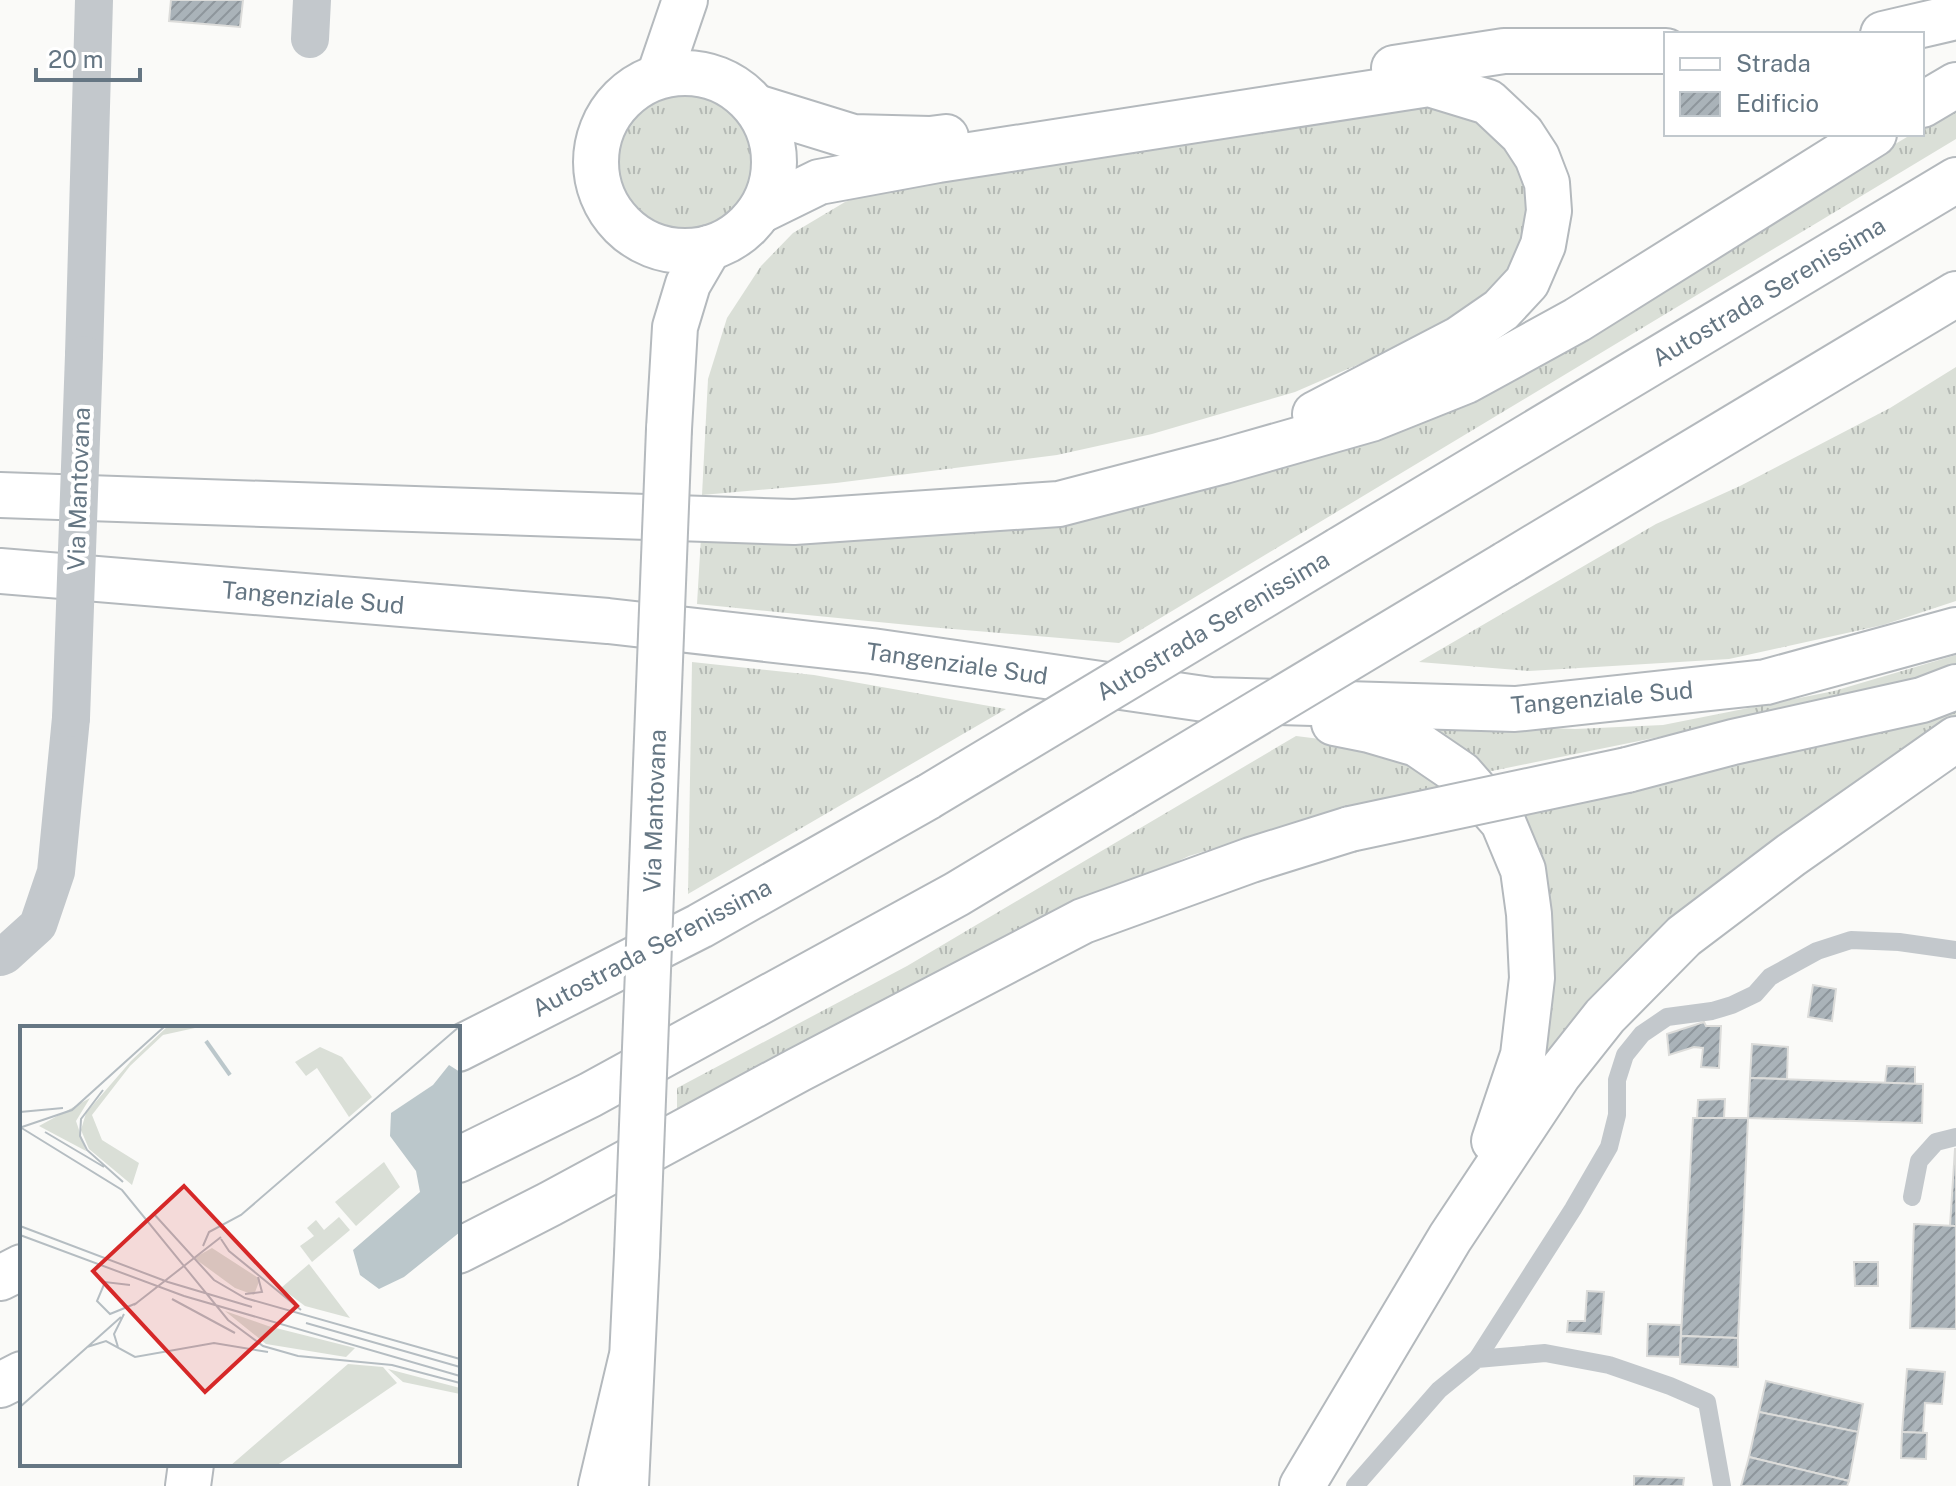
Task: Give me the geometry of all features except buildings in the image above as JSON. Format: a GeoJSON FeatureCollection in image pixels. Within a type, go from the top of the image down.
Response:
{"type":"FeatureCollection","features":[{"type":"Feature","properties":{"kind":"main road"},"geometry":{"type":"LineString","coordinates":[[685,2],[702,74]]}},
{"type":"Feature","properties":{"kind":"main road"},"geometry":{"type":"LineString","coordinates":[[659,76],[685,2]]}},
{"type":"Feature","properties":{"kind":"main road"},"geometry":{"type":"LineString","coordinates":[[1892,32],[1956,17]]}},
{"type":"Feature","properties":{"kind":"main road"},"geometry":{"type":"LineString","coordinates":[[756,107],[853,137],[930,139],[1504,51],[1664,51]]}},
{"type":"Feature","properties":{"kind":"main road","name":"Via Mantovana"},"geometry":{"type":"LineString","coordinates":[[702,74],[722,80],[741,92],[756,107],[767,125],[773,147],[774,169],[770,191],[760,211],[746,227],[729,239],[709,248],[688,251],[667,249],[629,231],[614,215],[597,177],[600,134],[623,98],[640,85],[659,76],[702,74]]}},
{"type":"Feature","properties":{"kind":"main road"},"geometry":{"type":"LineString","coordinates":[[760,211],[819,182],[938,160],[1429,84],[1488,102],[1522,134],[1537,157],[1547,183],[1549,211],[1543,245],[1527,282],[1501,310],[1459,339],[1224,461]]}},
{"type":"Feature","properties":{"kind":"main road"},"geometry":{"type":"LineString","coordinates":[[1924,104],[1956,85]]}},
{"type":"Feature","properties":{"kind":"main road"},"geometry":{"type":"LineString","coordinates":[[0,495],[794,522],[1059,504],[1371,419],[1466,381],[1577,320],[1871,136]]}},
{"type":"Feature","properties":{"kind":"main road","name":"Autostrada Serenissima"},"geometry":{"type":"LineString","coordinates":[[460,1048],[700,926],[928,797],[1956,180]]}},
{"type":"Feature","properties":{"kind":"main road","name":"Via Mantovana"},"geometry":{"type":"LineString","coordinates":[[647,242],[665,284],[675,327]]}},
{"type":"Feature","properties":{"kind":"main road","name":"Via Mantovana"},"geometry":{"type":"LineString","coordinates":[[626,1486],[675,327],[688,284],[709,248]]}},
{"type":"Feature","properties":{"kind":"main road"},"geometry":{"type":"LineString","coordinates":[[460,1159],[590,1095],[957,894],[1956,294]]}},
{"type":"Feature","properties":{"kind":"main road","name":"Tangenziale Sud"},"geometry":{"type":"LineString","coordinates":[[0,571],[608,621],[872,651],[1211,700],[1515,709],[1766,682],[1956,630]]}},
{"type":"Feature","properties":{"kind":"main road"},"geometry":{"type":"LineString","coordinates":[[460,1250],[1083,921],[1251,860],[1350,829],[1627,770],[1733,742],[1922,700],[1956,687]]}},
{"type":"Feature","properties":{"kind":"main road"},"geometry":{"type":"LineString","coordinates":[[1211,700],[1369,730],[1417,744],[1461,774],[1503,822],[1523,870],[1529,914],[1532,978],[1523,1055],[1490,1151],[1450,1238]]}},
{"type":"Feature","properties":{"kind":"main road"},"geometry":{"type":"LineString","coordinates":[[1302,1486],[1450,1238],[1559,1074],[1605,1016],[1684,936],[1791,855],[1956,739]]}},
{"type":"Feature","properties":{"kind":"main road"},"geometry":{"type":"LineString","coordinates":[[0,1278],[20,1268]]}},
{"type":"Feature","properties":{"kind":"main road"},"geometry":{"type":"LineString","coordinates":[[601,1486],[631,1359]]}},
{"type":"Feature","properties":{"kind":"main road"},"geometry":{"type":"LineString","coordinates":[[0,1385],[20,1375]]}},
{"type":"Feature","properties":{"kind":"main road"},"geometry":{"type":"LineString","coordinates":[[188,1486],[191,1466]]}},
{"type":"Feature","properties":{"kind":"street","name":"Via Mantovana"},"geometry":{"type":"LineString","coordinates":[[0,957],[38,925],[56,872],[71,718],[94,0]]}},
{"type":"Feature","properties":{"kind":"street"},"geometry":{"type":"LineString","coordinates":[[310,39],[312,0]]}},
{"type":"Feature","properties":{"kind":"lane"},"geometry":{"type":"LineString","coordinates":[[1355,1486],[1439,1390],[1477,1359],[1573,1209],[1609,1147],[1617,1115],[1617,1080],[1625,1055],[1642,1034],[1667,1017],[1732,1005],[1755,994],[1770,977],[1817,951],[1851,940],[1899,942],[1956,950]]}},
{"type":"Feature","properties":{"kind":"lane"},"geometry":{"type":"LineString","coordinates":[[1912,1197],[1919,1161],[1936,1142],[1956,1137]]}},
{"type":"Feature","properties":{"kind":"lane"},"geometry":{"type":"LineString","coordinates":[[1477,1359],[1545,1353],[1609,1365],[1707,1402],[1722,1486]]}},
{"type":"Feature","properties":{"kind":"green space"},"geometry":{"type":"Polygon","coordinates":[[[685,92],[712,97],[735,113],[751,136],[756,163],[751,190],[735,213],[712,229],[685,234],[658,229],[635,213],[619,190],[614,163],[619,136],[635,113],[658,97],[685,92]]]}},
{"type":"Feature","properties":{"kind":"green space"},"geometry":{"type":"Polygon","coordinates":[[[1420,101],[1459,109],[1500,137],[1524,178],[1529,209],[1519,251],[1507,280],[1426,335],[1295,392],[1152,434],[1057,455],[836,483],[702,495],[708,379],[727,318],[761,266],[793,233],[845,202],[881,189],[1420,101]]]}},
{"type":"Feature","properties":{"kind":"green space"},"geometry":{"type":"Polygon","coordinates":[[[1956,108],[1956,139],[1119,643],[697,604],[701,537],[996,527],[1642,295],[1909,136],[1924,136],[1924,127],[1956,108]]]}},
{"type":"Feature","properties":{"kind":"green space"},"geometry":{"type":"Polygon","coordinates":[[[1956,367],[1956,601],[1883,625],[1729,659],[1529,671],[1419,662],[1656,524],[1740,486],[1890,408],[1956,367]]]}},
{"type":"Feature","properties":{"kind":"green space"},"geometry":{"type":"Polygon","coordinates":[[[1956,655],[1956,667],[1835,701],[1482,773],[1439,730],[1499,726],[1575,729],[1663,725],[1834,691],[1956,655]]]}},
{"type":"Feature","properties":{"kind":"green space"},"geometry":{"type":"Polygon","coordinates":[[[692,662],[814,675],[1006,709],[688,894],[692,662]]]}},
{"type":"Feature","properties":{"kind":"green space"},"geometry":{"type":"Polygon","coordinates":[[[1956,703],[1956,724],[1542,1069],[1553,950],[1545,897],[1517,810],[1956,703]]]}},
{"type":"Feature","properties":{"kind":"green space"},"geometry":{"type":"Polygon","coordinates":[[[1296,736],[1344,742],[1388,756],[1430,776],[1439,787],[1313,819],[1189,856],[1028,932],[677,1116],[677,1088],[907,966],[1296,736]]]}}]}
